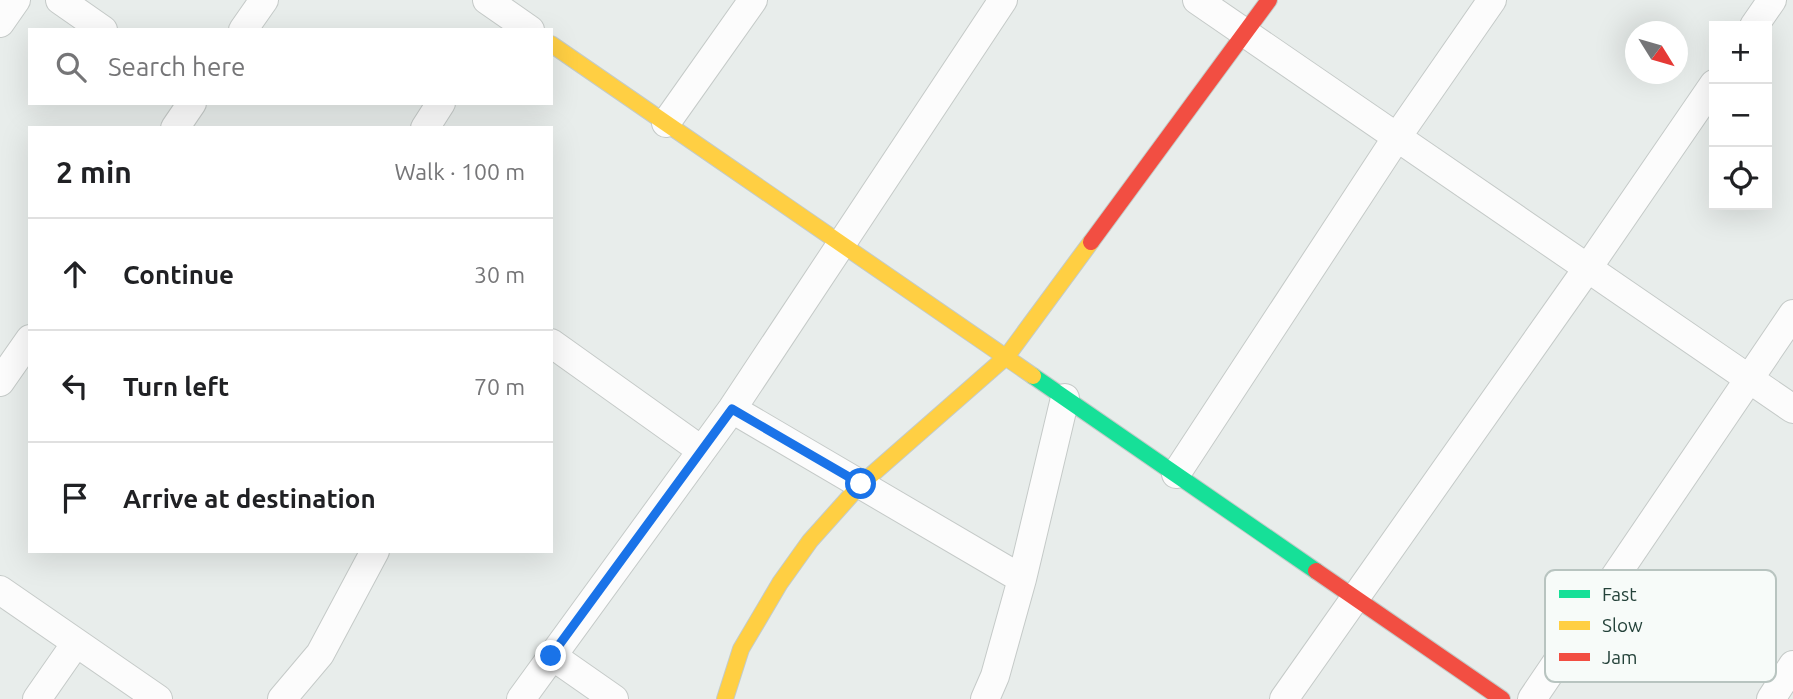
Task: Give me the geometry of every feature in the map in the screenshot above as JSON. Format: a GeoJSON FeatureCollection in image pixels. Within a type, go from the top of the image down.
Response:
{"type":"FeatureCollection","features":[{"type":"Feature","properties":{"kind":"street"},"geometry":{"type":"LineString","coordinates":[[0,23],[16,0]]}},
{"type":"Feature","properties":{"kind":"street"},"geometry":{"type":"LineString","coordinates":[[60,0],[100,28]]}},
{"type":"Feature","properties":{"kind":"street"},"geometry":{"type":"LineString","coordinates":[[244,28],[264,0]]}},
{"type":"Feature","properties":{"kind":"street"},"geometry":{"type":"LineString","coordinates":[[666,123],[753,0]]}},
{"type":"Feature","properties":{"kind":"street"},"geometry":{"type":"LineString","coordinates":[[521,699],[732,409],[1003,0]]}},
{"type":"Feature","properties":{"kind":"street"},"geometry":{"type":"LineString","coordinates":[[1197,0],[1793,409]]}},
{"type":"Feature","properties":{"kind":"street"},"geometry":{"type":"LineString","coordinates":[[725,699],[731,687],[739,652],[768,604],[841,503],[1007,356],[1269,0]]}},
{"type":"Feature","properties":{"kind":"street"},"geometry":{"type":"LineString","coordinates":[[1176,474],[1397,137],[1492,0]]}},
{"type":"Feature","properties":{"kind":"street"},"geometry":{"type":"LineString","coordinates":[[1757,21],[1772,0]]}},
{"type":"Feature","properties":{"kind":"street"},"geometry":{"type":"LineString","coordinates":[[497,10],[527,28]]}},
{"type":"Feature","properties":{"kind":"street"},"geometry":{"type":"LineString","coordinates":[[553,45],[1502,699]]}},
{"type":"Feature","properties":{"kind":"street"},"geometry":{"type":"LineString","coordinates":[[1284,699],[1709,91]]}},
{"type":"Feature","properties":{"kind":"street"},"geometry":{"type":"LineString","coordinates":[[176,126],[191,105]]}},
{"type":"Feature","properties":{"kind":"street"},"geometry":{"type":"LineString","coordinates":[[426,126],[440,105]]}},
{"type":"Feature","properties":{"kind":"street"},"geometry":{"type":"LineString","coordinates":[[1619,570],[1793,314]]}},
{"type":"Feature","properties":{"kind":"street"},"geometry":{"type":"LineString","coordinates":[[0,382],[28,342]]}},
{"type":"Feature","properties":{"kind":"street"},"geometry":{"type":"LineString","coordinates":[[553,344],[701,450]]}},
{"type":"Feature","properties":{"kind":"street"},"geometry":{"type":"LineString","coordinates":[[985,699],[995,676],[1022,579],[1065,398]]}},
{"type":"Feature","properties":{"kind":"street"},"geometry":{"type":"LineString","coordinates":[[732,409],[1022,579]]}},
{"type":"Feature","properties":{"kind":"street"},"geometry":{"type":"LineString","coordinates":[[282,699],[320,654],[374,553]]}},
{"type":"Feature","properties":{"kind":"street"},"geometry":{"type":"LineString","coordinates":[[0,590],[158,699]]}},
{"type":"Feature","properties":{"kind":"street"},"geometry":{"type":"LineString","coordinates":[[37,699],[76,643]]}},
{"type":"Feature","properties":{"kind":"street"},"geometry":{"type":"LineString","coordinates":[[551,656],[614,699]]}},
{"type":"Feature","properties":{"kind":"street"},"geometry":{"type":"LineString","coordinates":[[1771,699],[1793,665]]}},
{"type":"Feature","properties":{"kind":"street"},"geometry":{"type":"LineString","coordinates":[[1532,699],[1545,680]]}},
{"type":"Feature","properties":{"kind":"traffic: fast"},"geometry":{"type":"LineString","coordinates":[[1033,376],[1316,571]]}},
{"type":"Feature","properties":{"kind":"traffic: slow"},"geometry":{"type":"LineString","coordinates":[[553,45],[1033,376]]}},
{"type":"Feature","properties":{"kind":"traffic: slow"},"geometry":{"type":"LineString","coordinates":[[725,699],[741,649],[780,583],[810,541],[861,484],[1007,356],[1091,242]]}},
{"type":"Feature","properties":{"kind":"traffic: jam"},"geometry":{"type":"LineString","coordinates":[[1091,242],[1269,0]]}},
{"type":"Feature","properties":{"kind":"traffic: jam"},"geometry":{"type":"LineString","coordinates":[[1316,571],[1502,699]]}},
{"type":"Feature","properties":{"kind":"route"},"geometry":{"type":"LineString","coordinates":[[551,656],[732,409],[861,484]]}}]}
